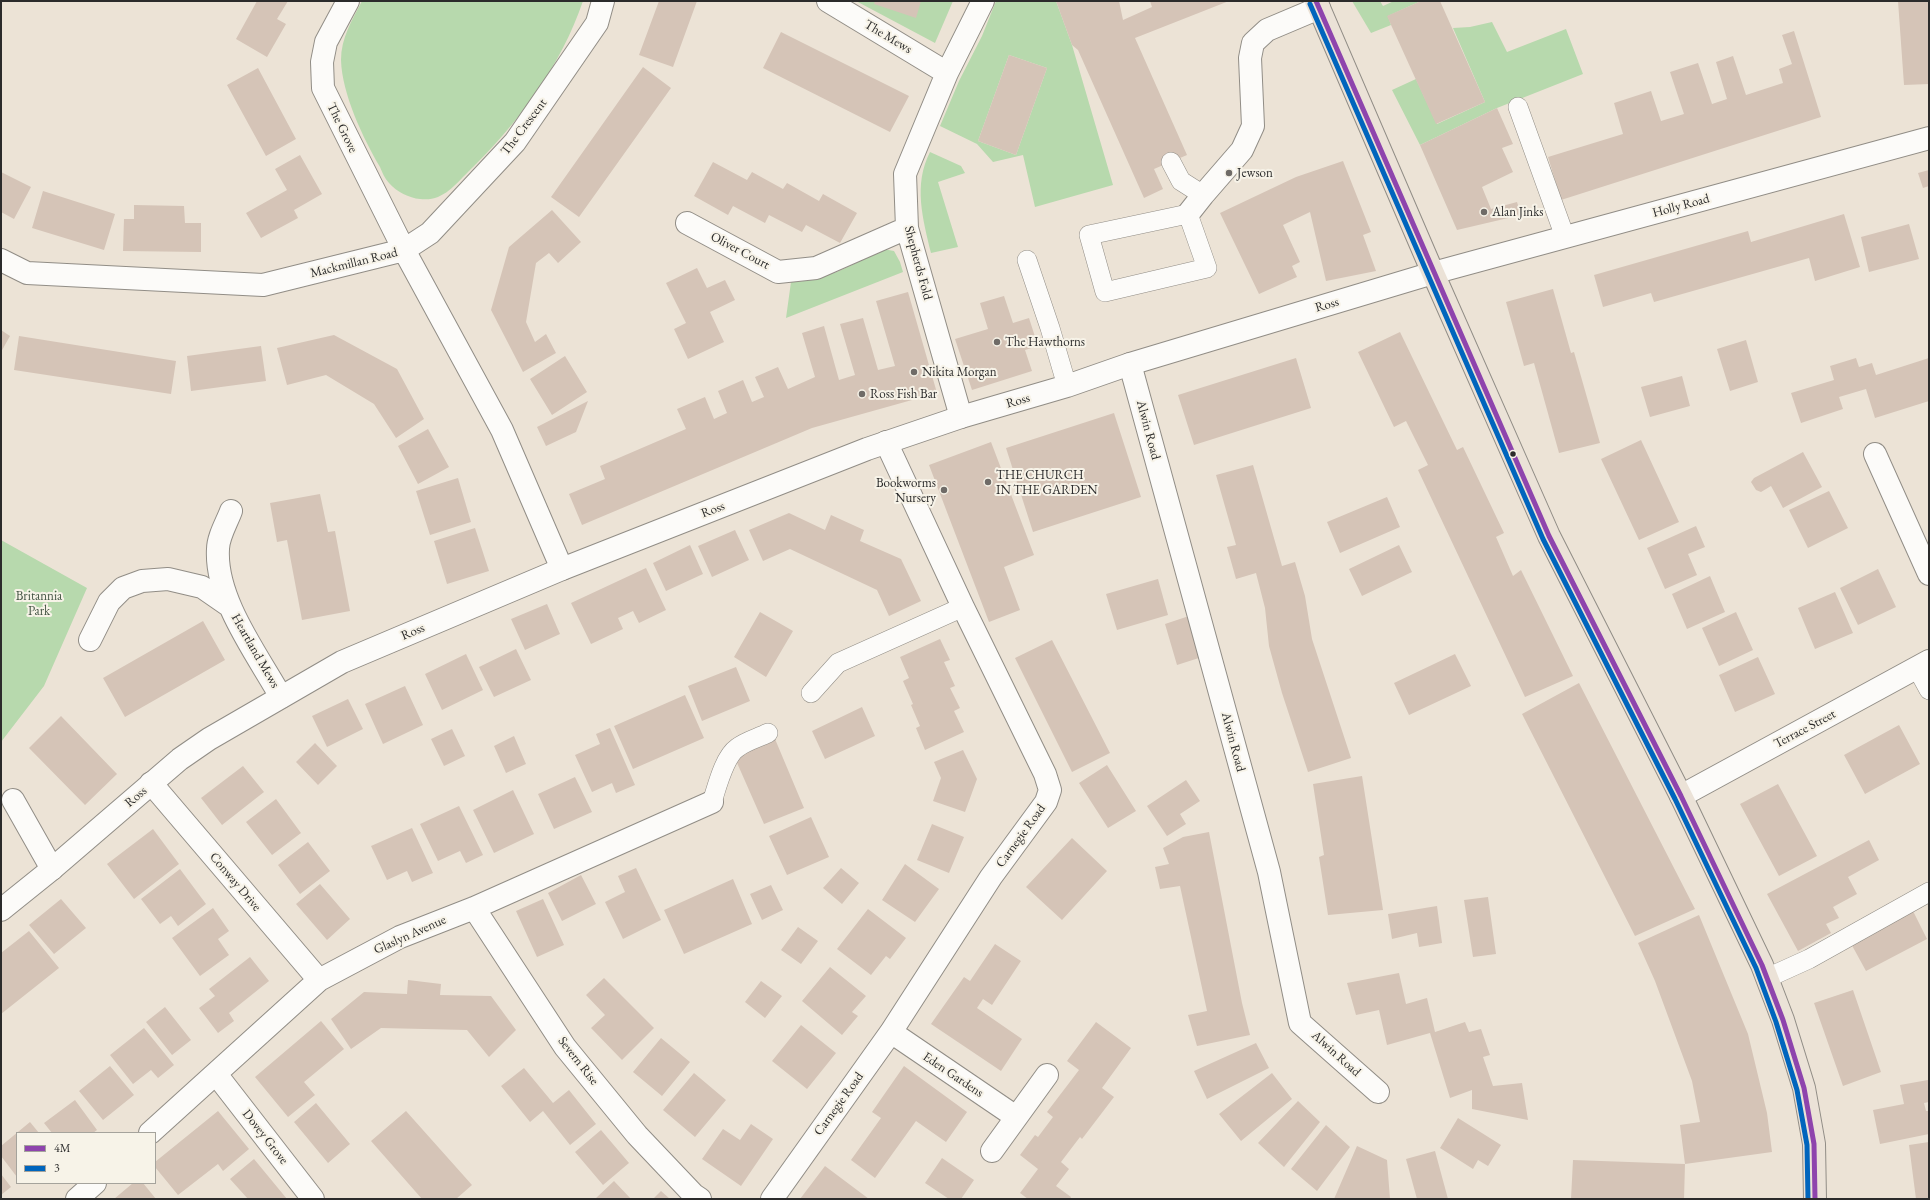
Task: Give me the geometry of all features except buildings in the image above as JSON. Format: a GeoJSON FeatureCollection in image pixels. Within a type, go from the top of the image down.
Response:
{"type":"FeatureCollection","features":[{"type":"Feature","properties":{"kind":"main road"},"geometry":{"type":"LineString","coordinates":[[1317,5],[1549,536],[1681,796],[1762,965],[1783,1020],[1804,1088],[1814,1144],[1815,1199]]}},
{"type":"Feature","properties":{"kind":"street","name":"The Grove"},"geometry":{"type":"LineString","coordinates":[[348,1],[326,42],[322,62],[323,88],[404,250]]}},
{"type":"Feature","properties":{"kind":"street","name":"The Crescent"},"geometry":{"type":"LineString","coordinates":[[404,250],[430,233],[515,142],[598,24],[603,1]]}},
{"type":"Feature","properties":{"kind":"street","name":"The Mews"},"geometry":{"type":"LineString","coordinates":[[828,1],[947,73]]}},
{"type":"Feature","properties":{"kind":"street","name":"Shepherds Fold"},"geometry":{"type":"LineString","coordinates":[[961,417],[907,228],[906,174],[947,73],[983,1]]}},
{"type":"Feature","properties":{"kind":"street"},"geometry":{"type":"LineString","coordinates":[[1188,214],[1242,150],[1253,126],[1250,58],[1253,43],[1267,30],[1317,5]]}},
{"type":"Feature","properties":{"kind":"street","name":"Holly Road"},"geometry":{"type":"LineString","coordinates":[[1433,273],[1929,138]]}},
{"type":"Feature","properties":{"kind":"street","name":"Oliver Court"},"geometry":{"type":"LineString","coordinates":[[687,223],[778,272],[816,268],[907,228]]}},
{"type":"Feature","properties":{"kind":"street","name":"Mackmillan Road"},"geometry":{"type":"LineString","coordinates":[[1,260],[27,273],[263,285],[404,250],[502,430],[562,569]]}},
{"type":"Feature","properties":{"kind":"street","name":"Ross"},"geometry":{"type":"LineString","coordinates":[[1,910],[52,869],[180,759],[209,739],[342,662],[562,569],[886,442],[961,417],[1066,386],[1130,364],[1433,273]]}},
{"type":"Feature","properties":{"kind":"street","name":"Alwin Road"},"geometry":{"type":"LineString","coordinates":[[1130,364],[1269,872],[1300,1023],[1378,1092]]}},
{"type":"Feature","properties":{"kind":"street","name":"Carnegie Road"},"geometry":{"type":"LineString","coordinates":[[772,1199],[890,1032],[991,877],[1046,802],[1050,790],[1045,774],[963,607],[886,442]]}},
{"type":"Feature","properties":{"kind":"street"},"geometry":{"type":"LineString","coordinates":[[1875,454],[1929,574]]}},
{"type":"Feature","properties":{"kind":"street","name":"Heartland Mews"},"geometry":{"type":"LineString","coordinates":[[231,512],[217,548],[220,580],[228,604],[281,696]]}},
{"type":"Feature","properties":{"kind":"street","name":"Heartland Mews"},"geometry":{"type":"LineString","coordinates":[[90,640],[109,602],[123,588],[142,582],[168,579],[202,586],[228,604]]}},
{"type":"Feature","properties":{"kind":"street","name":"Terrace Street"},"geometry":{"type":"LineString","coordinates":[[1681,796],[1923,665]]}},
{"type":"Feature","properties":{"kind":"street","name":"Conway Drive"},"geometry":{"type":"LineString","coordinates":[[151,784],[319,980]]}},
{"type":"Feature","properties":{"kind":"street"},"geometry":{"type":"LineString","coordinates":[[13,800],[52,869]]}},
{"type":"Feature","properties":{"kind":"street","name":"Glaslyn Avenue"},"geometry":{"type":"LineString","coordinates":[[151,1132],[319,980],[400,937],[474,908],[712,802]]}},
{"type":"Feature","properties":{"kind":"street","name":"Severn Rise"},"geometry":{"type":"LineString","coordinates":[[474,908],[565,1047],[637,1135],[694,1195],[700,1199]]}},
{"type":"Feature","properties":{"kind":"street","name":"Eden Gardens"},"geometry":{"type":"LineString","coordinates":[[890,1032],[1016,1117]]}},
{"type":"Feature","properties":{"kind":"street","name":"Dovey Grove"},"geometry":{"type":"LineString","coordinates":[[216,1074],[314,1199]]}},
{"type":"Feature","properties":{"kind":"street"},"geometry":{"type":"LineString","coordinates":[[992,1151],[1047,1074]]}},
{"type":"Feature","properties":{"kind":"street"},"geometry":{"type":"LineString","coordinates":[[77,1199],[94,1184]]}},
{"type":"Feature","properties":{"kind":"lane"},"geometry":{"type":"LineString","coordinates":[[1518,107],[1565,237]]}},
{"type":"Feature","properties":{"kind":"lane"},"geometry":{"type":"LineString","coordinates":[[1171,162],[1181,181],[1203,195]]}},
{"type":"Feature","properties":{"kind":"lane"},"geometry":{"type":"LineString","coordinates":[[1188,214],[1207,268],[1105,292],[1089,235],[1188,214]]}},
{"type":"Feature","properties":{"kind":"lane"},"geometry":{"type":"LineString","coordinates":[[1027,260],[1050,328],[1066,386]]}},
{"type":"Feature","properties":{"kind":"lane"},"geometry":{"type":"LineString","coordinates":[[811,693],[838,663],[963,607]]}},
{"type":"Feature","properties":{"kind":"lane"},"geometry":{"type":"LineString","coordinates":[[1923,665],[1929,690]]}},
{"type":"Feature","properties":{"kind":"lane"},"geometry":{"type":"LineString","coordinates":[[712,802],[727,760],[732,752],[744,744],[768,733]]}},
{"type":"Feature","properties":{"kind":"lane"},"geometry":{"type":"LineString","coordinates":[[1767,978],[1809,959],[1929,892]]}},
{"type":"Feature","properties":{"kind":"green space"},"geometry":{"type":"Polygon","coordinates":[[[362,1],[583,1],[563,49],[536,93],[504,135],[447,192],[435,198],[428,199],[407,196],[392,186],[384,175],[367,143],[349,101],[342,73],[341,52],[348,29],[362,1]]]}},
{"type":"Feature","properties":{"kind":"green space"},"geometry":{"type":"Polygon","coordinates":[[[856,1],[953,1],[935,43],[856,1]]]}},
{"type":"Feature","properties":{"kind":"green space"},"geometry":{"type":"Polygon","coordinates":[[[996,1],[1056,1],[1072,45],[1113,185],[1035,207],[1023,155],[993,162],[977,144],[940,126],[959,81],[982,36],[996,1]],[[1009,55],[978,141],[1016,155],[1047,68],[1009,55]]]}},
{"type":"Feature","properties":{"kind":"green space"},"geometry":{"type":"Polygon","coordinates":[[[1352,1],[1380,1],[1383,6],[1394,1],[1421,1],[1388,16],[1391,25],[1371,33],[1352,1]]]}},
{"type":"Feature","properties":{"kind":"green space"},"geometry":{"type":"Polygon","coordinates":[[[1492,22],[1507,52],[1566,29],[1583,74],[1497,108],[1420,145],[1392,90],[1416,79],[1437,124],[1485,102],[1453,28],[1470,27],[1492,22]]]}},
{"type":"Feature","properties":{"kind":"green space"},"geometry":{"type":"Polygon","coordinates":[[[930,152],[961,166],[965,173],[938,182],[958,247],[931,253],[921,202],[922,177],[930,152]]]}},
{"type":"Feature","properties":{"kind":"green space"},"geometry":{"type":"Polygon","coordinates":[[[883,249],[894,251],[903,272],[786,318],[791,282],[816,279],[838,271],[883,249]]]}},
{"type":"Feature","properties":{"kind":"green space","name":"Britannia Park"},"geometry":{"type":"Polygon","coordinates":[[[1,540],[87,588],[44,686],[1,742],[1,540]]]}},
{"type":"Feature","properties":{"kind":"transit line","name":"4M"},"geometry":{"type":"LineString","coordinates":[[1316,1],[1549,536],[1681,796],[1762,965],[1783,1020],[1804,1088],[1814,1144],[1815,1199]]}},
{"type":"Feature","properties":{"kind":"transit line","name":"3"},"geometry":{"type":"LineString","coordinates":[[1310,4],[1543,539],[1675,799],[1756,968],[1776,1022],[1797,1090],[1807,1145],[1808,1199]]}},
{"type":"Feature","properties":{"kind":"place","name":"Jewson"},"geometry":{"type":"Point","coordinates":[1229,173]}},
{"type":"Feature","properties":{"kind":"place","name":"Alan Jinks"},"geometry":{"type":"Point","coordinates":[1484,212]}},
{"type":"Feature","properties":{"kind":"place","name":"The Hawthorns"},"geometry":{"type":"Point","coordinates":[997,342]}},
{"type":"Feature","properties":{"kind":"place","name":"Nikita Morgan"},"geometry":{"type":"Point","coordinates":[914,372]}},
{"type":"Feature","properties":{"kind":"place","name":"Ross Fish Bar"},"geometry":{"type":"Point","coordinates":[862,394]}},
{"type":"Feature","properties":{"kind":"place","name":"THE CHURCH IN THE GARDEN"},"geometry":{"type":"Point","coordinates":[988,482]}},
{"type":"Feature","properties":{"kind":"place","name":"Bookworms Nursery"},"geometry":{"type":"Point","coordinates":[944,490]}}]}
